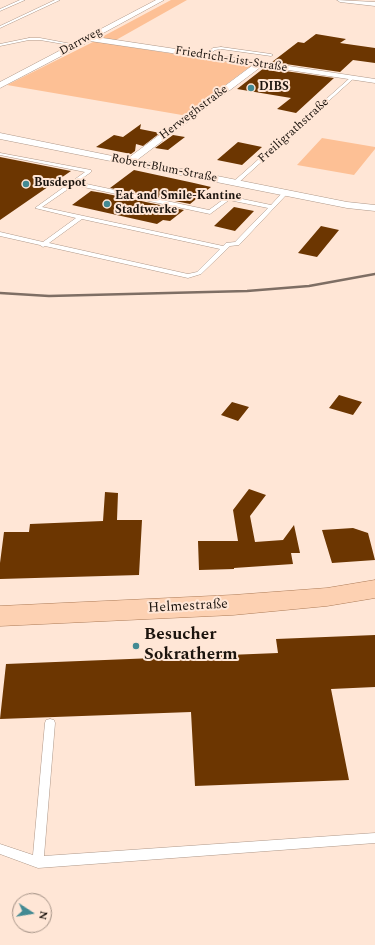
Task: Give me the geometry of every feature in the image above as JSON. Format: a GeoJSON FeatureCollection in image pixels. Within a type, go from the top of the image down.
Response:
{"type":"FeatureCollection","features":[{"type":"Feature","properties":{"kind":"main road","name":"Helmestraße"},"geometry":{"type":"LineString","coordinates":[[0,616],[233,605],[327,597],[375,589]]}},
{"type":"Feature","properties":{"kind":"street","name":"Darrweg"},"geometry":{"type":"LineString","coordinates":[[0,85],[161,0]]}},
{"type":"Feature","properties":{"kind":"street"},"geometry":{"type":"LineString","coordinates":[[340,0],[375,4]]}},
{"type":"Feature","properties":{"kind":"street","name":"Friedrich-List-Straße"},"geometry":{"type":"LineString","coordinates":[[88,38],[375,82]]}},
{"type":"Feature","properties":{"kind":"street","name":"Herweghstraße"},"geometry":{"type":"LineString","coordinates":[[129,162],[260,64]]}},
{"type":"Feature","properties":{"kind":"street","name":"Robert-Blum-Straße"},"geometry":{"type":"LineString","coordinates":[[0,136],[347,205],[375,208]]}},
{"type":"Feature","properties":{"kind":"lane"},"geometry":{"type":"LineString","coordinates":[[0,10],[24,0]]}},
{"type":"Feature","properties":{"kind":"lane"},"geometry":{"type":"LineString","coordinates":[[0,27],[58,0]]}},
{"type":"Feature","properties":{"kind":"lane"},"geometry":{"type":"LineString","coordinates":[[0,46],[29,39],[40,39],[74,45]]}},
{"type":"Feature","properties":{"kind":"lane"},"geometry":{"type":"LineString","coordinates":[[204,56],[214,49],[221,48],[271,55]]}},
{"type":"Feature","properties":{"kind":"lane","name":"Freiligrathstraße"},"geometry":{"type":"LineString","coordinates":[[235,183],[352,78]]}},
{"type":"Feature","properties":{"kind":"lane"},"geometry":{"type":"LineString","coordinates":[[0,154],[89,171],[38,208],[223,248]]}},
{"type":"Feature","properties":{"kind":"lane"},"geometry":{"type":"LineString","coordinates":[[73,183],[210,212],[228,198],[272,207]]}},
{"type":"Feature","properties":{"kind":"lane"},"geometry":{"type":"LineString","coordinates":[[0,234],[43,245],[188,276],[199,273],[228,244],[237,244],[285,193]]}},
{"type":"Feature","properties":{"kind":"lane"},"geometry":{"type":"LineString","coordinates":[[43,245],[81,217]]}},
{"type":"Feature","properties":{"kind":"lane"},"geometry":{"type":"LineString","coordinates":[[38,862],[50,724]]}},
{"type":"Feature","properties":{"kind":"lane"},"geometry":{"type":"LineString","coordinates":[[0,849],[38,862],[375,838]]}},
{"type":"Feature","properties":{"kind":"shaded area"},"geometry":{"type":"Polygon","coordinates":[[[171,0],[187,0],[116,40],[100,38],[171,0]]]}},
{"type":"Feature","properties":{"kind":"shaded area"},"geometry":{"type":"Polygon","coordinates":[[[93,42],[251,66],[189,112],[182,115],[7,85],[93,42]]]}},
{"type":"Feature","properties":{"kind":"shaded area"},"geometry":{"type":"Polygon","coordinates":[[[322,138],[375,147],[375,149],[354,175],[297,165],[322,138]]]}},
{"type":"Feature","properties":{"kind":"building"},"geometry":{"type":"Polygon","coordinates":[[[316,34],[346,39],[340,43],[375,48],[375,63],[353,60],[340,72],[272,62],[298,42],[304,43],[316,34]]]}},
{"type":"Feature","properties":{"kind":"building"},"geometry":{"type":"Polygon","coordinates":[[[264,68],[334,78],[296,113],[277,109],[291,98],[237,89],[264,68]]]}},
{"type":"Feature","properties":{"kind":"building"},"geometry":{"type":"Polygon","coordinates":[[[141,124],[140,129],[160,133],[143,146],[136,144],[135,151],[131,154],[96,147],[114,135],[123,137],[141,124]]]}},
{"type":"Feature","properties":{"kind":"building"},"geometry":{"type":"Polygon","coordinates":[[[173,135],[185,137],[168,150],[155,148],[173,135]]]}},
{"type":"Feature","properties":{"kind":"building"},"geometry":{"type":"Polygon","coordinates":[[[238,142],[262,147],[242,165],[217,160],[238,142]]]}},
{"type":"Feature","properties":{"kind":"building","name":"Busdepot"},"geometry":{"type":"Polygon","coordinates":[[[0,157],[71,171],[0,220],[0,157]]]}},
{"type":"Feature","properties":{"kind":"building"},"geometry":{"type":"Polygon","coordinates":[[[134,170],[211,187],[190,204],[110,188],[134,170]]]}},
{"type":"Feature","properties":{"kind":"building"},"geometry":{"type":"Polygon","coordinates":[[[91,191],[184,210],[170,221],[163,220],[157,224],[72,205],[91,191]]]}},
{"type":"Feature","properties":{"kind":"building"},"geometry":{"type":"Polygon","coordinates":[[[234,207],[254,211],[235,231],[214,226],[234,207]]]}},
{"type":"Feature","properties":{"kind":"building"},"geometry":{"type":"Polygon","coordinates":[[[321,226],[339,230],[317,257],[298,253],[321,226]]]}},
{"type":"Feature","properties":{"kind":"building"},"geometry":{"type":"Polygon","coordinates":[[[339,395],[362,402],[353,415],[329,408],[339,395]]]}},
{"type":"Feature","properties":{"kind":"building"},"geometry":{"type":"Polygon","coordinates":[[[232,402],[249,407],[238,421],[221,415],[232,402]]]}},
{"type":"Feature","properties":{"kind":"building"},"geometry":{"type":"Polygon","coordinates":[[[249,489],[266,495],[250,516],[255,542],[283,540],[294,525],[300,553],[291,553],[293,564],[234,569],[199,570],[198,541],[238,541],[233,510],[249,489]]]}},
{"type":"Feature","properties":{"kind":"building"},"geometry":{"type":"Polygon","coordinates":[[[105,492],[118,493],[117,520],[142,520],[139,575],[0,579],[0,563],[4,532],[29,532],[30,524],[103,521],[105,492]]]}},
{"type":"Feature","properties":{"kind":"building"},"geometry":{"type":"Polygon","coordinates":[[[353,528],[368,533],[375,560],[332,563],[322,530],[353,528]]]}},
{"type":"Feature","properties":{"kind":"building"},"geometry":{"type":"Polygon","coordinates":[[[375,635],[375,687],[331,689],[349,780],[195,786],[191,712],[0,719],[6,664],[278,653],[276,639],[375,635]]]}},
{"type":"Feature","properties":{"kind":"railway"},"geometry":{"type":"LineString","coordinates":[[0,293],[49,296],[247,291],[309,286],[375,274]]}},
{"type":"Feature","properties":{"kind":"place","name":"DIBS"},"geometry":{"type":"Point","coordinates":[251,88]}},
{"type":"Feature","properties":{"kind":"place","name":"Busdepot"},"geometry":{"type":"Point","coordinates":[26,184]}},
{"type":"Feature","properties":{"kind":"place","name":"Eat and Smile-Kantine Stadtwerke"},"geometry":{"type":"Point","coordinates":[107,204]}},
{"type":"Feature","properties":{"kind":"place","name":"Besucher Sokratherm"},"geometry":{"type":"Point","coordinates":[136,646]}}]}
